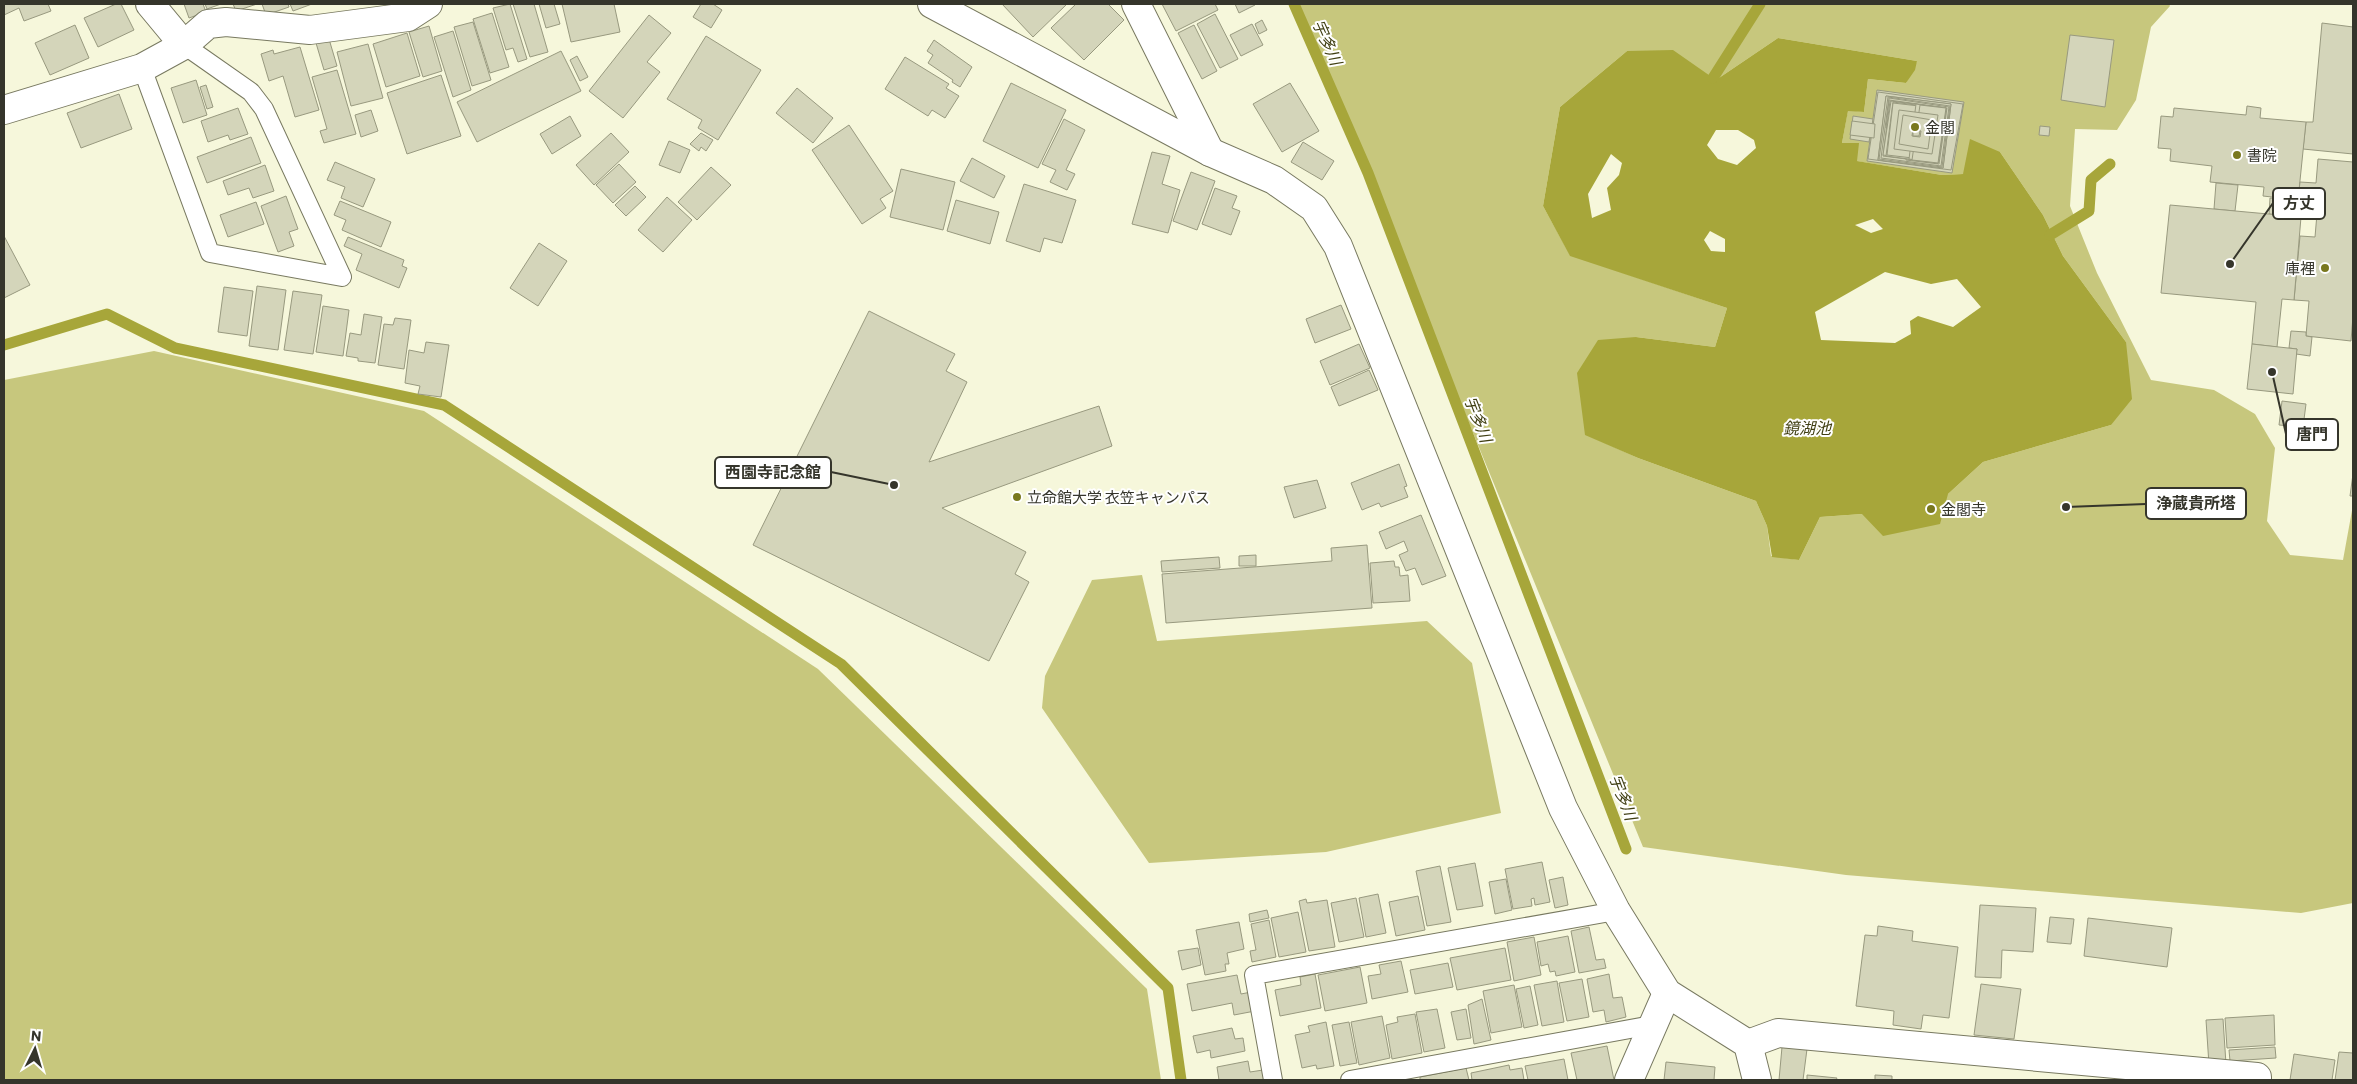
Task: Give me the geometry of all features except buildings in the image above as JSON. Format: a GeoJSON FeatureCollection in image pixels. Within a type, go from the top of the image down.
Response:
{"type":"FeatureCollection","features":[{"type":"Feature","properties":{"kind":"street"},"geometry":{"type":"LineString","coordinates":[[150,4],[184,45]]}},
{"type":"Feature","properties":{"kind":"street"},"geometry":{"type":"LineString","coordinates":[[4,110],[142,68],[184,45],[208,24],[226,22],[310,30],[408,17],[428,4]]}},
{"type":"Feature","properties":{"kind":"street"},"geometry":{"type":"LineString","coordinates":[[932,4],[956,10],[1210,152],[1274,180],[1314,208],[1338,246],[1563,808],[1616,911],[1667,994],[1748,1044],[1757,1080]]}},
{"type":"Feature","properties":{"kind":"street"},"geometry":{"type":"LineString","coordinates":[[1136,4],[1210,152]]}},
{"type":"Feature","properties":{"kind":"street"},"geometry":{"type":"LineString","coordinates":[[1629,1080],[1667,994]]}},
{"type":"Feature","properties":{"kind":"street"},"geometry":{"type":"LineString","coordinates":[[1748,1044],[1778,1032],[2257,1077],[2257,1080]]}},
{"type":"Feature","properties":{"kind":"lane"},"geometry":{"type":"LineString","coordinates":[[142,68],[210,253],[342,277],[264,110],[251,92],[184,45]]}},
{"type":"Feature","properties":{"kind":"lane"},"geometry":{"type":"LineString","coordinates":[[1273,1080],[1254,975],[1616,911]]}},
{"type":"Feature","properties":{"kind":"lane"},"geometry":{"type":"LineString","coordinates":[[1350,1080],[1652,1025]]}},
{"type":"Feature","properties":{"kind":"shaded area"},"geometry":{"type":"Polygon","coordinates":[[[1297,4],[2169,4],[2170,6],[2151,27],[2136,100],[2117,130],[2075,129],[2070,206],[2097,273],[2151,380],[2214,390],[2255,414],[2275,448],[2267,521],[2290,555],[2343,560],[2353,505],[2353,903],[2301,913],[1846,875],[1643,847],[1297,4]],[[1778,38],[1716,80],[1627,51],[1560,107],[1543,206],[1570,255],[1727,308],[1715,347],[1636,337],[1585,434],[1638,458],[1756,501],[1767,526],[1771,556],[1799,560],[1820,517],[1862,514],[1948,494],[1983,462],[2111,425],[2126,342],[2063,256],[2043,215],[2000,152],[1963,174],[1942,175],[1856,161],[1842,143],[1848,110],[1864,112],[1868,79],[1906,83],[1917,61],[1778,38]]]}},
{"type":"Feature","properties":{"kind":"shaded area"},"geometry":{"type":"Polygon","coordinates":[[[154,351],[424,411],[818,669],[1147,989],[1161,1080],[4,1080],[4,380],[154,351]]]}},
{"type":"Feature","properties":{"kind":"shaded area"},"geometry":{"type":"Polygon","coordinates":[[[1142,575],[1157,641],[1427,621],[1472,663],[1501,813],[1326,852],[1149,863],[1042,708],[1045,676],[1092,580],[1142,575]]]}},
{"type":"Feature","properties":{"kind":"water","name":"鏡湖池"},"geometry":{"type":"Polygon","coordinates":[[[1778,38],[1917,61],[1915,70],[1906,83],[1868,79],[1864,112],[1848,111],[1842,143],[1859,143],[1857,161],[1942,175],[1963,174],[1970,139],[2000,152],[2043,215],[2063,256],[2126,342],[2132,399],[2111,425],[1983,462],[1948,494],[1940,524],[1883,536],[1862,514],[1820,517],[1799,560],[1772,557],[1767,526],[1756,501],[1638,458],[1585,435],[1577,373],[1598,340],[1636,337],[1715,347],[1727,308],[1570,256],[1543,206],[1560,107],[1627,51],[1673,50],[1716,80],[1778,38]],[[1716,130],[1707,145],[1718,159],[1737,165],[1756,148],[1754,140],[1738,130],[1716,130]],[[1611,154],[1588,194],[1592,218],[1611,210],[1607,188],[1619,175],[1622,163],[1611,154]],[[1873,219],[1855,225],[1871,233],[1883,229],[1873,219]],[[1710,231],[1704,240],[1711,251],[1725,252],[1725,239],[1710,231]],[[1885,272],[1815,312],[1821,340],[1895,343],[1911,334],[1910,321],[1918,316],[1953,327],[1981,307],[1957,279],[1931,284],[1885,272]]]}},
{"type":"Feature","properties":{"kind":"waterway","name":"宇多川"},"geometry":{"type":"LineString","coordinates":[[1294,4],[1368,173],[1626,849]]}},
{"type":"Feature","properties":{"kind":"waterway"},"geometry":{"type":"LineString","coordinates":[[1713,78],[1760,4]]}},
{"type":"Feature","properties":{"kind":"waterway"},"geometry":{"type":"LineString","coordinates":[[2050,235],[2089,211],[2091,180],[2110,164]]}},
{"type":"Feature","properties":{"kind":"waterway"},"geometry":{"type":"LineString","coordinates":[[4,345],[107,314],[175,348],[444,405],[841,664],[1168,988],[1181,1080]]}},
{"type":"Feature","properties":{"kind":"place","name":"金閣"},"geometry":{"type":"Point","coordinates":[1915,127]}},
{"type":"Feature","properties":{"kind":"place","name":"書院"},"geometry":{"type":"Point","coordinates":[2237,155]}},
{"type":"Feature","properties":{"kind":"place","name":"方丈"},"geometry":{"type":"Point","coordinates":[2230,264]}},
{"type":"Feature","properties":{"kind":"place","name":"庫裡"},"geometry":{"type":"Point","coordinates":[2325,268]}},
{"type":"Feature","properties":{"kind":"place","name":"唐門"},"geometry":{"type":"Point","coordinates":[2272,372]}},
{"type":"Feature","properties":{"kind":"place","name":"西園寺記念館"},"geometry":{"type":"Point","coordinates":[894,485]}},
{"type":"Feature","properties":{"kind":"place","name":"立命館大学 衣笠キャンパス"},"geometry":{"type":"Point","coordinates":[1017,497]}},
{"type":"Feature","properties":{"kind":"place","name":"浄蔵貴所塔"},"geometry":{"type":"Point","coordinates":[2066,507]}},
{"type":"Feature","properties":{"kind":"place","name":"金閣寺"},"geometry":{"type":"Point","coordinates":[1931,509]}}]}
